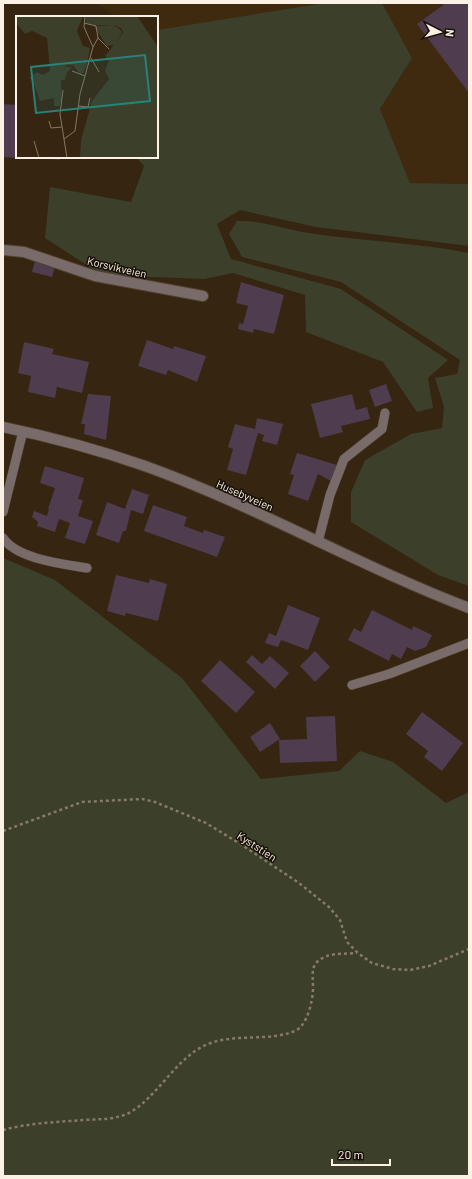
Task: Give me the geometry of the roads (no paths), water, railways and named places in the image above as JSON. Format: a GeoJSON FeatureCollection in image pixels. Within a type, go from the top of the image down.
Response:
{"type":"FeatureCollection","features":[{"type":"Feature","properties":{"kind":"street","name":"Korsvikveien"},"geometry":{"type":"LineString","coordinates":[[3,250],[24,252],[94,276],[203,296]]}},
{"type":"Feature","properties":{"kind":"street","name":"Husebyveien"},"geometry":{"type":"LineString","coordinates":[[3,427],[104,452],[147,467],[242,506],[423,590],[469,608]]}},
{"type":"Feature","properties":{"kind":"lane"},"geometry":{"type":"LineString","coordinates":[[318,542],[330,495],[344,459],[382,429],[385,413]]}},
{"type":"Feature","properties":{"kind":"lane"},"geometry":{"type":"LineString","coordinates":[[3,512],[23,431]]}},
{"type":"Feature","properties":{"kind":"lane"},"geometry":{"type":"LineString","coordinates":[[3,538],[14,547],[36,559],[87,568]]}},
{"type":"Feature","properties":{"kind":"lane"},"geometry":{"type":"LineString","coordinates":[[352,685],[389,674],[469,643]]}}]}
